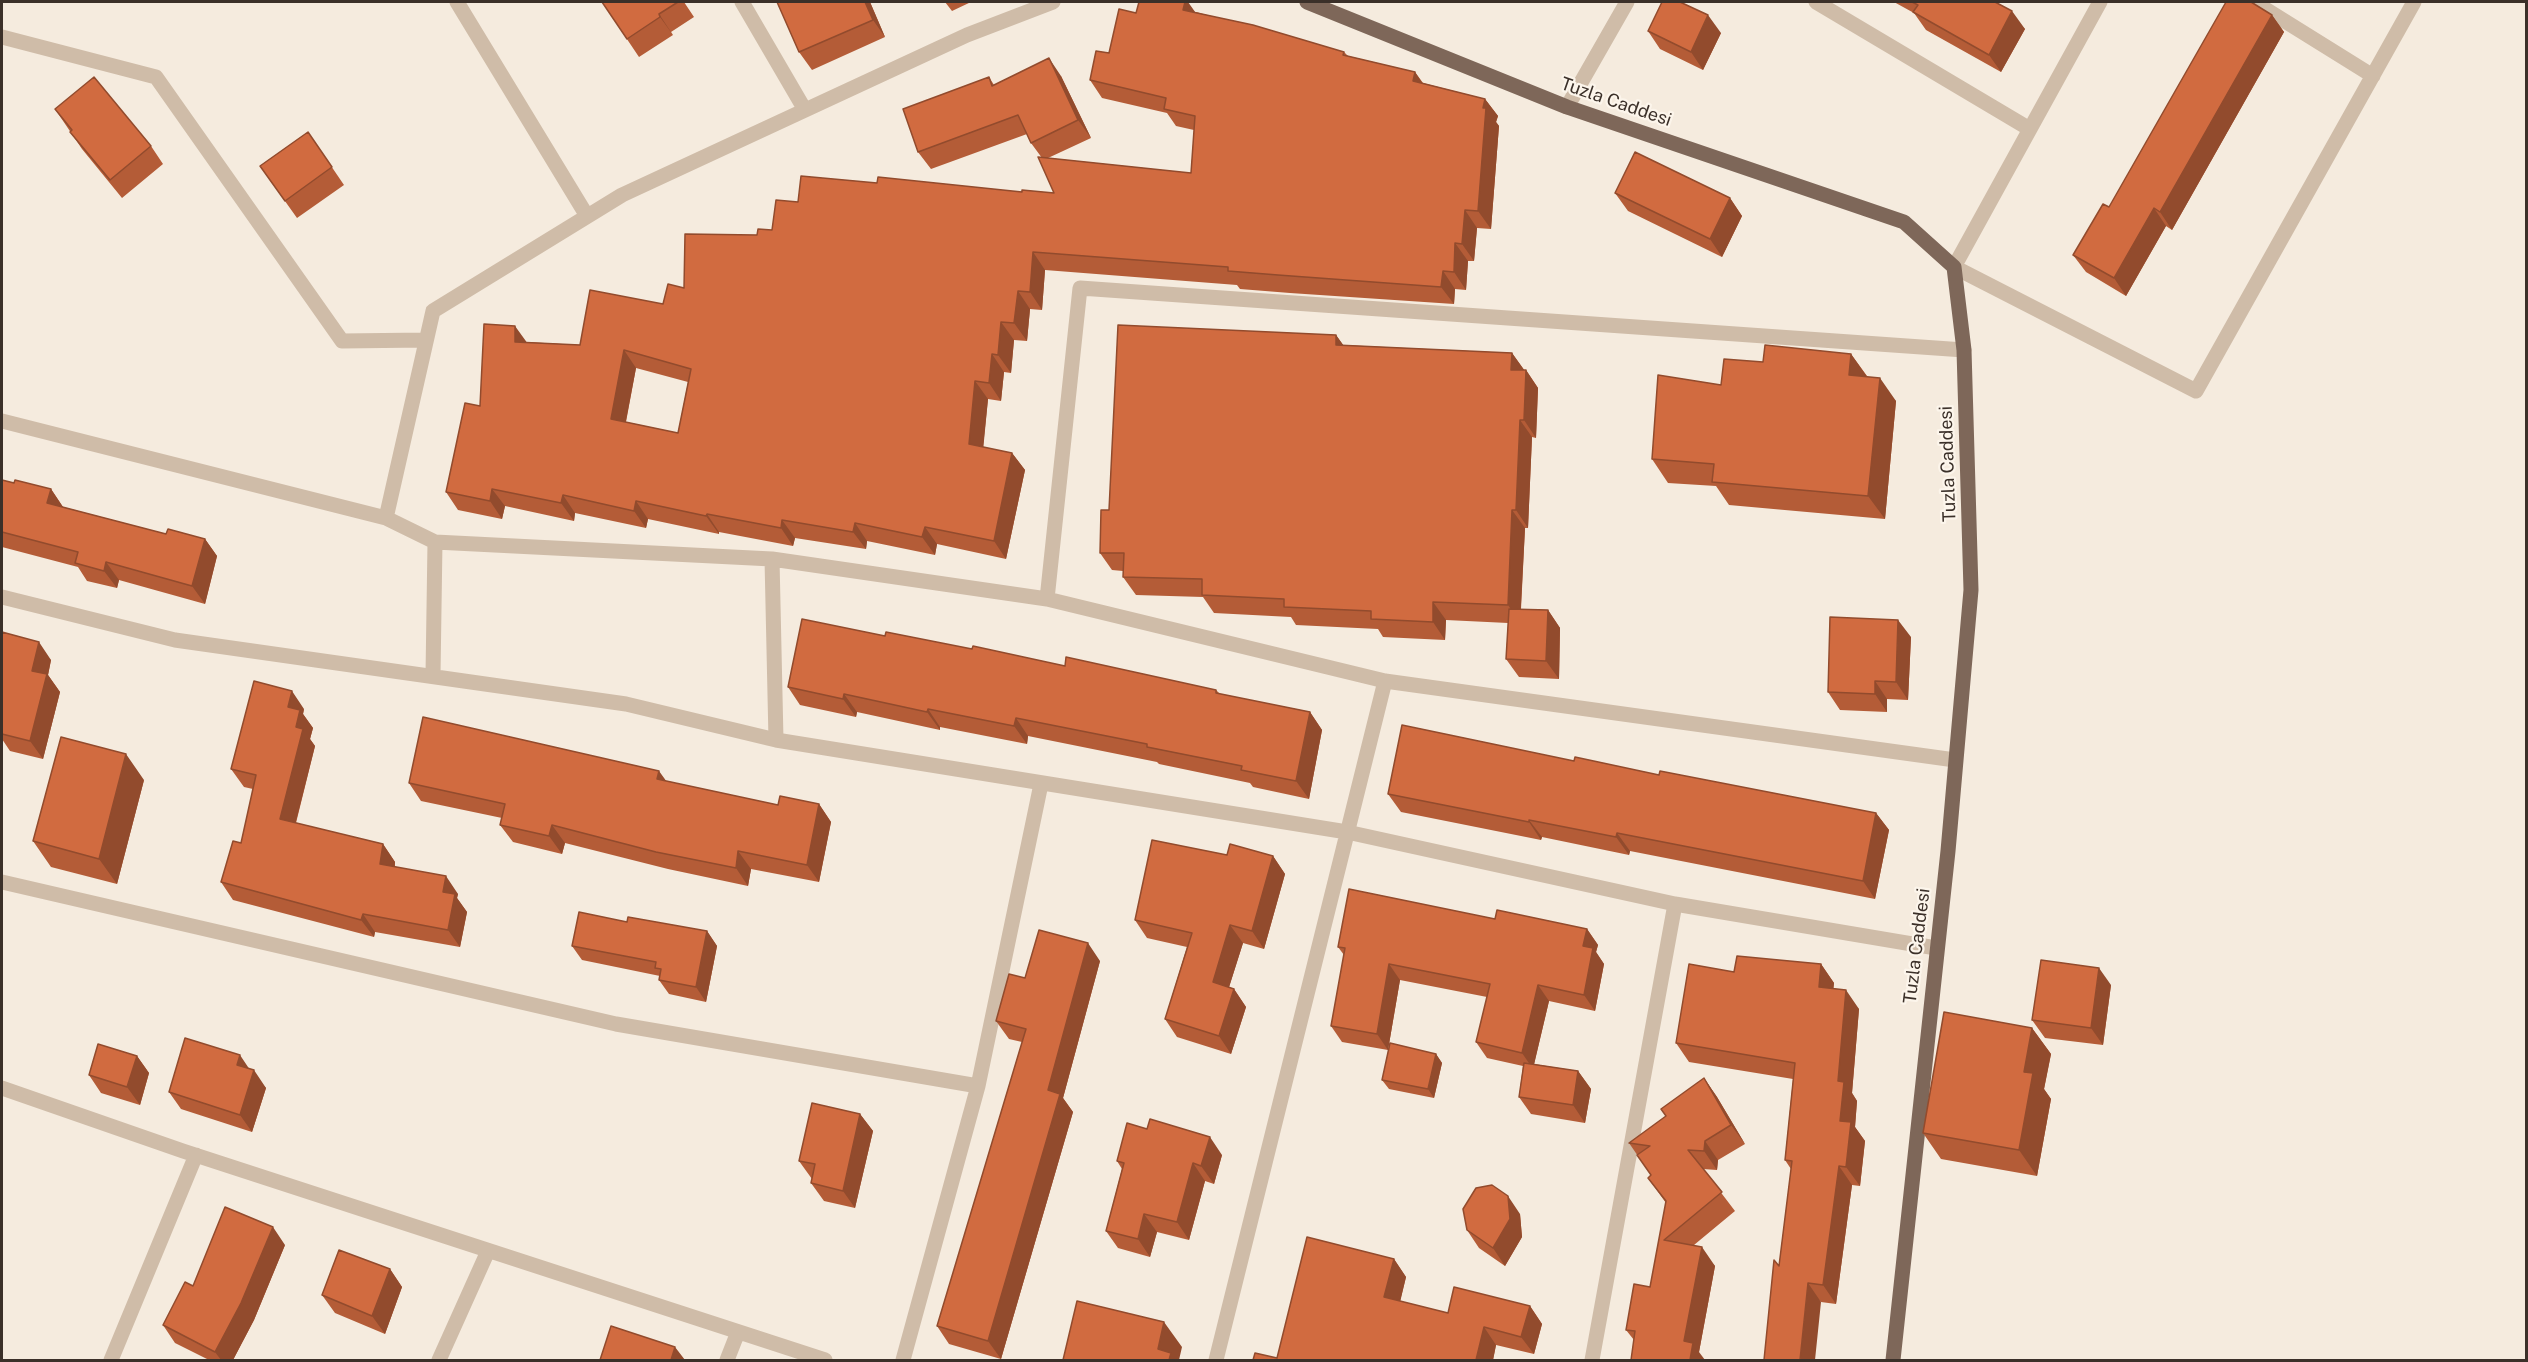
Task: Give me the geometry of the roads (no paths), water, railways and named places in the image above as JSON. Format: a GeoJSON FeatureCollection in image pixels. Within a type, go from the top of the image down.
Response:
{"type":"FeatureCollection","features":[{"type":"Feature","properties":{"kind":"main road","name":"Tuzla Caddesi"},"geometry":{"type":"LineString","coordinates":[[1310,2],[1567,107],[1904,222],[1954,267],[1964,350],[1971,590],[1948,851],[1893,1360]]}},
{"type":"Feature","properties":{"kind":"street"},"geometry":{"type":"LineString","coordinates":[[457,2],[587,216]]}},
{"type":"Feature","properties":{"kind":"street"},"geometry":{"type":"LineString","coordinates":[[742,2],[805,110]]}},
{"type":"Feature","properties":{"kind":"street"},"geometry":{"type":"LineString","coordinates":[[386,518],[433,311],[622,195],[967,35],[1053,2]]}},
{"type":"Feature","properties":{"kind":"street"},"geometry":{"type":"LineString","coordinates":[[1567,107],[1627,2]]}},
{"type":"Feature","properties":{"kind":"street"},"geometry":{"type":"LineString","coordinates":[[1816,2],[2028,128]]}},
{"type":"Feature","properties":{"kind":"street"},"geometry":{"type":"LineString","coordinates":[[2100,2],[2028,128],[1954,267],[2196,391],[2415,2]]}},
{"type":"Feature","properties":{"kind":"street"},"geometry":{"type":"LineString","coordinates":[[2254,2],[2373,76]]}},
{"type":"Feature","properties":{"kind":"street"},"geometry":{"type":"LineString","coordinates":[[2,37],[156,77],[342,341],[425,340]]}},
{"type":"Feature","properties":{"kind":"street"},"geometry":{"type":"LineString","coordinates":[[1047,599],[1080,288],[1964,350]]}},
{"type":"Feature","properties":{"kind":"street"},"geometry":{"type":"LineString","coordinates":[[2,421],[386,518],[435,542],[772,559],[1047,599],[1385,681],[1955,760]]}},
{"type":"Feature","properties":{"kind":"street"},"geometry":{"type":"LineString","coordinates":[[433,675],[435,542]]}},
{"type":"Feature","properties":{"kind":"street"},"geometry":{"type":"LineString","coordinates":[[772,559],[776,740]]}},
{"type":"Feature","properties":{"kind":"street"},"geometry":{"type":"LineString","coordinates":[[2,597],[175,640],[626,704],[776,740],[1347,832],[1676,904],[1936,948]]}},
{"type":"Feature","properties":{"kind":"street"},"geometry":{"type":"LineString","coordinates":[[1216,1360],[1385,681]]}},
{"type":"Feature","properties":{"kind":"street"},"geometry":{"type":"LineString","coordinates":[[903,1360],[978,1086],[1041,784]]}},
{"type":"Feature","properties":{"kind":"street"},"geometry":{"type":"LineString","coordinates":[[2,882],[616,1024],[978,1086]]}},
{"type":"Feature","properties":{"kind":"street"},"geometry":{"type":"LineString","coordinates":[[1592,1360],[1676,904]]}},
{"type":"Feature","properties":{"kind":"street"},"geometry":{"type":"LineString","coordinates":[[2,1088],[196,1155],[825,1360]]}},
{"type":"Feature","properties":{"kind":"street"},"geometry":{"type":"LineString","coordinates":[[111,1360],[196,1155]]}},
{"type":"Feature","properties":{"kind":"street"},"geometry":{"type":"LineString","coordinates":[[439,1360],[488,1251]]}},
{"type":"Feature","properties":{"kind":"street"},"geometry":{"type":"LineString","coordinates":[[727,1360],[738,1332]]}}]}
